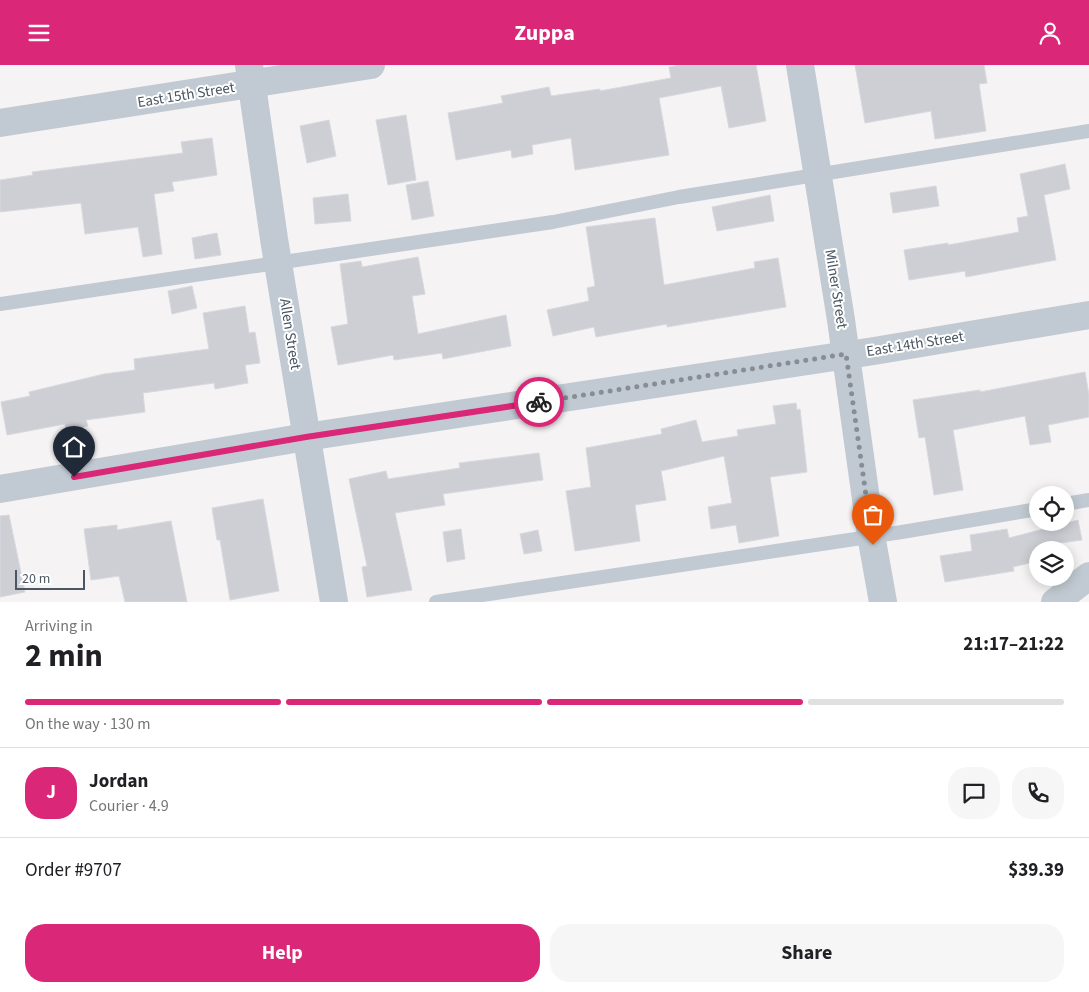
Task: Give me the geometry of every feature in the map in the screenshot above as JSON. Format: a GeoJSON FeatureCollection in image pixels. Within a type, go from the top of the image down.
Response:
{"type":"FeatureCollection","features":[{"type":"Feature","properties":{"kind":"street","name":"East 15th Street"},"geometry":{"type":"LineString","coordinates":[[0,123],[250,75],[371,65]]}},
{"type":"Feature","properties":{"kind":"street","name":"Milner Street"},"geometry":{"type":"LineString","coordinates":[[800,65],[846,354],[871,535],[883,602]]}},
{"type":"Feature","properties":{"kind":"street","name":"Allen Street"},"geometry":{"type":"LineString","coordinates":[[250,75],[306,437],[334,602]]}},
{"type":"Feature","properties":{"kind":"street","name":"East 14th Street"},"geometry":{"type":"LineString","coordinates":[[0,489],[306,437],[1089,315]]}},
{"type":"Feature","properties":{"kind":"street"},"geometry":{"type":"LineString","coordinates":[[1055,602],[1089,576]]}},
{"type":"Feature","properties":{"kind":"lane"},"geometry":{"type":"LineString","coordinates":[[0,304],[553,222],[680,197],[1089,131]]}},
{"type":"Feature","properties":{"kind":"lane"},"geometry":{"type":"LineString","coordinates":[[1074,503],[1089,500]]}},
{"type":"Feature","properties":{"kind":"lane"},"geometry":{"type":"LineString","coordinates":[[436,602],[1029,510]]}},
{"type":"Feature","properties":{"kind":"building"},"geometry":{"type":"Polygon","coordinates":[[[681,65],[756,65],[766,121],[729,128],[721,86],[659,98],[669,155],[575,170],[571,138],[532,145],[533,154],[512,158],[511,150],[456,160],[448,113],[503,103],[501,96],[549,87],[551,96],[600,89],[600,91],[671,78],[669,67],[681,65]]]}},
{"type":"Feature","properties":{"kind":"building"},"geometry":{"type":"Polygon","coordinates":[[[855,65],[984,65],[987,83],[979,84],[986,131],[935,139],[931,111],[865,123],[855,65]]]}},
{"type":"Feature","properties":{"kind":"building"},"geometry":{"type":"Polygon","coordinates":[[[406,115],[416,180],[388,185],[376,120],[406,115]]]}},
{"type":"Feature","properties":{"kind":"building"},"geometry":{"type":"Polygon","coordinates":[[[329,120],[336,156],[307,163],[300,126],[329,120]]]}},
{"type":"Feature","properties":{"kind":"building"},"geometry":{"type":"Polygon","coordinates":[[[212,138],[217,175],[172,182],[174,191],[154,194],[162,254],[143,257],[138,227],[85,234],[81,203],[0,212],[0,180],[33,175],[32,172],[183,153],[181,142],[212,138]]]}},
{"type":"Feature","properties":{"kind":"building"},"geometry":{"type":"Polygon","coordinates":[[[1065,164],[1070,189],[1044,195],[1056,260],[966,277],[965,271],[909,280],[904,250],[948,243],[948,245],[1019,232],[1017,218],[1028,216],[1020,174],[1065,164]]]}},
{"type":"Feature","properties":{"kind":"building"},"geometry":{"type":"Polygon","coordinates":[[[428,181],[434,216],[412,220],[406,185],[428,181]]]}},
{"type":"Feature","properties":{"kind":"building"},"geometry":{"type":"Polygon","coordinates":[[[936,186],[939,206],[893,213],[890,193],[936,186]]]}},
{"type":"Feature","properties":{"kind":"building"},"geometry":{"type":"Polygon","coordinates":[[[348,194],[351,221],[315,224],[313,198],[348,194]]]}},
{"type":"Feature","properties":{"kind":"building"},"geometry":{"type":"Polygon","coordinates":[[[770,195],[774,221],[717,231],[712,207],[770,195]]]}},
{"type":"Feature","properties":{"kind":"building"},"geometry":{"type":"Polygon","coordinates":[[[655,218],[664,285],[755,268],[754,262],[778,258],[786,307],[667,327],[667,324],[596,337],[594,327],[553,336],[547,310],[589,301],[587,288],[595,286],[586,227],[655,218]]]}},
{"type":"Feature","properties":{"kind":"building"},"geometry":{"type":"Polygon","coordinates":[[[217,233],[221,255],[195,259],[192,238],[217,233]]]}},
{"type":"Feature","properties":{"kind":"building"},"geometry":{"type":"Polygon","coordinates":[[[418,257],[425,294],[412,296],[418,334],[506,315],[511,346],[443,359],[442,353],[394,360],[393,355],[338,365],[331,327],[348,324],[340,264],[361,261],[362,267],[418,257]]]}},
{"type":"Feature","properties":{"kind":"building"},"geometry":{"type":"Polygon","coordinates":[[[192,286],[197,308],[172,314],[168,291],[192,286]]]}},
{"type":"Feature","properties":{"kind":"building"},"geometry":{"type":"Polygon","coordinates":[[[245,306],[249,333],[255,332],[260,363],[245,365],[248,383],[215,389],[214,383],[143,393],[145,412],[86,420],[88,426],[66,431],[65,424],[7,435],[1,402],[30,396],[29,392],[104,374],[135,370],[134,359],[209,349],[203,313],[245,306]]]}},
{"type":"Feature","properties":{"kind":"building"},"geometry":{"type":"Polygon","coordinates":[[[1085,372],[1089,395],[1089,417],[1048,425],[1051,442],[1030,445],[1025,416],[953,430],[963,490],[934,495],[925,437],[919,438],[913,400],[980,390],[980,392],[1085,372]]]}},
{"type":"Feature","properties":{"kind":"building"},"geometry":{"type":"Polygon","coordinates":[[[796,403],[797,410],[800,409],[807,472],[770,477],[779,536],[739,543],[736,525],[711,529],[708,507],[732,503],[724,456],[661,471],[666,500],[635,505],[640,541],[575,551],[566,491],[591,487],[586,448],[662,434],[661,429],[696,420],[702,442],[738,436],[737,430],[776,424],[773,406],[796,403]]]}},
{"type":"Feature","properties":{"kind":"building"},"geometry":{"type":"Polygon","coordinates":[[[539,453],[543,480],[443,494],[445,505],[395,513],[412,590],[367,597],[362,567],[367,566],[349,479],[386,471],[388,479],[460,468],[459,463],[539,453]]]}},
{"type":"Feature","properties":{"kind":"building"},"geometry":{"type":"Polygon","coordinates":[[[263,499],[279,591],[230,600],[220,540],[217,540],[212,508],[263,499]]]}},
{"type":"Feature","properties":{"kind":"building"},"geometry":{"type":"Polygon","coordinates":[[[9,515],[25,592],[0,597],[0,516],[9,515]]]}},
{"type":"Feature","properties":{"kind":"building"},"geometry":{"type":"Polygon","coordinates":[[[1078,520],[1082,540],[1029,541],[1029,563],[1013,567],[1014,571],[945,582],[940,556],[972,551],[970,535],[1007,529],[1009,538],[1036,531],[1074,531],[1074,521],[1078,520]]]}},
{"type":"Feature","properties":{"kind":"building"},"geometry":{"type":"Polygon","coordinates":[[[171,521],[187,602],[125,602],[119,576],[91,580],[84,529],[117,525],[117,530],[171,521]]]}},
{"type":"Feature","properties":{"kind":"building"},"geometry":{"type":"Polygon","coordinates":[[[461,529],[465,559],[447,562],[443,532],[461,529]]]}},
{"type":"Feature","properties":{"kind":"building"},"geometry":{"type":"Polygon","coordinates":[[[538,530],[542,551],[524,554],[520,534],[538,530]]]}},
{"type":"Feature","properties":{"kind":"way so far"},"geometry":{"type":"LineString","coordinates":[[539,402],[846,354],[873,545]]}},
{"type":"Feature","properties":{"kind":"route"},"geometry":{"type":"LineString","coordinates":[[74,477],[306,437],[539,402]]}}]}
